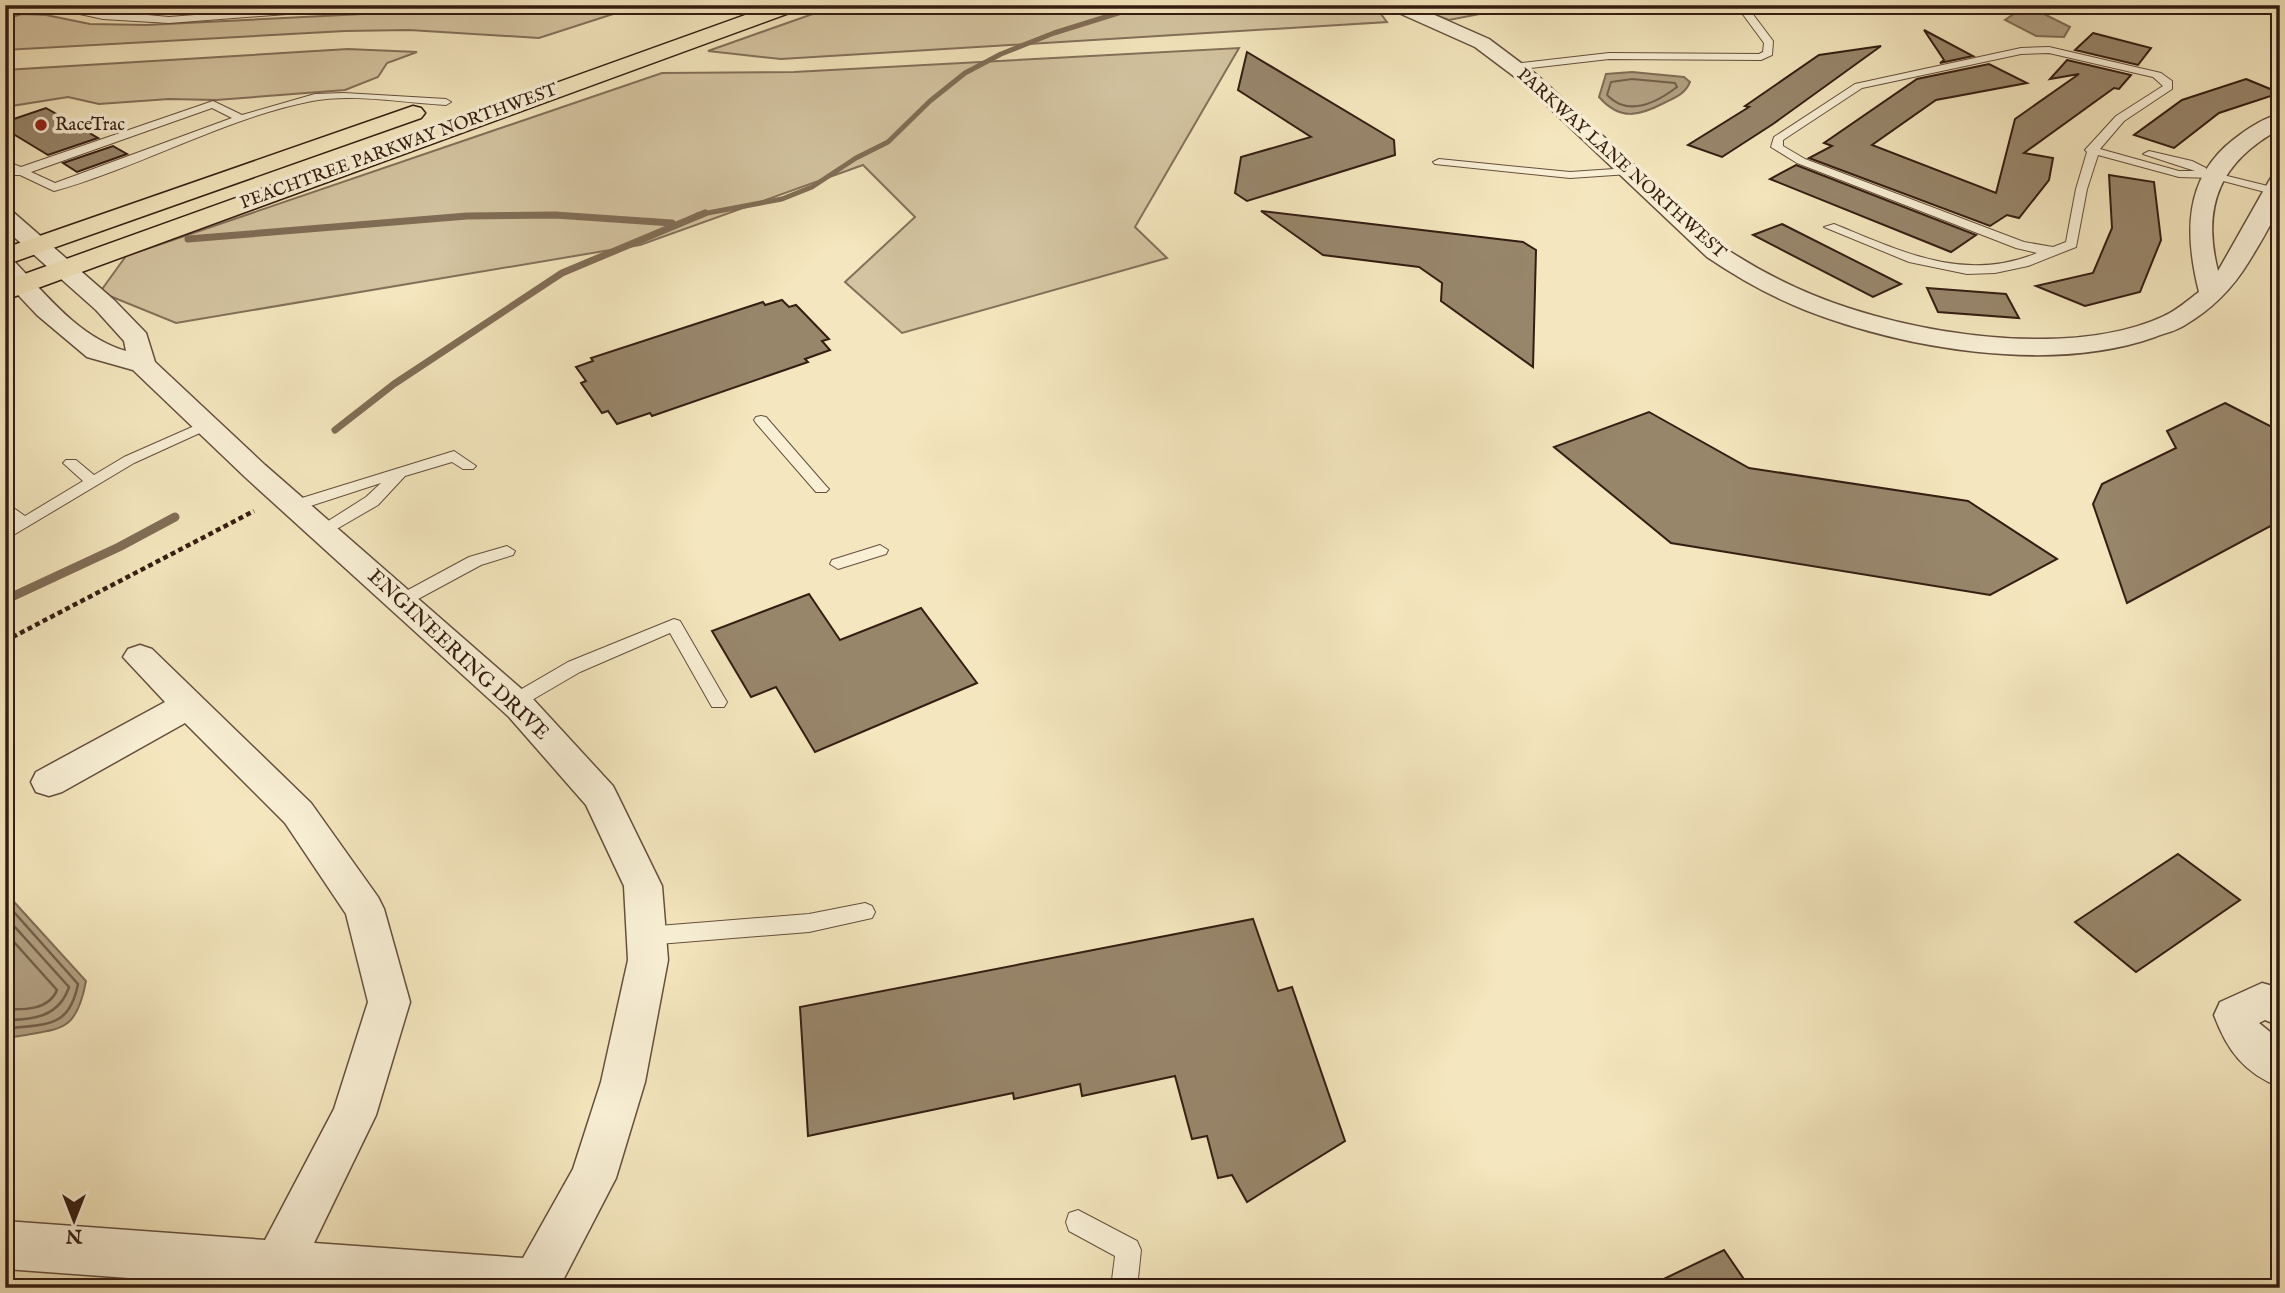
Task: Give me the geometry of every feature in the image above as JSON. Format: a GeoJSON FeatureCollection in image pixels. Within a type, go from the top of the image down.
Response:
{"type":"FeatureCollection","features":[{"type":"Feature","properties":{"kind":"highway","name":"PEACHTREE PARKWAY NORTHWEST"},"geometry":{"type":"LineString","coordinates":[[50,257],[793,5]]}},
{"type":"Feature","properties":{"kind":"highway","name":"PEACHTREE PARKWAY NORTHWEST"},"geometry":{"type":"LineString","coordinates":[[10,274],[232,192],[339,147],[370,129],[471,93]]}},
{"type":"Feature","properties":{"kind":"street"},"geometry":{"type":"LineString","coordinates":[[5,8],[14,5]]}},
{"type":"Feature","properties":{"kind":"street","name":"PARKWAY LANE NORTHWEST"},"geometry":{"type":"LineString","coordinates":[[1396,5],[1482,43],[1513,66],[1715,252],[1736,267],[1789,295],[1820,307],[1900,330],[1998,345],[2067,346],[2099,343],[2154,332],[2174,323],[2212,295],[2234,264],[2278,189]]}},
{"type":"Feature","properties":{"kind":"street"},"geometry":{"type":"LineString","coordinates":[[2212,295],[2203,263],[2202,200],[2212,175],[2227,155],[2247,137],[2280,120]]}},
{"type":"Feature","properties":{"kind":"street","name":"ENGINEERING DRIVE"},"geometry":{"type":"LineString","coordinates":[[5,217],[105,305],[136,340],[142,364]]}},
{"type":"Feature","properties":{"kind":"street","name":"ENGINEERING DRIVE"},"geometry":{"type":"LineString","coordinates":[[10,274],[46,310],[96,351],[142,364],[295,506],[514,702],[600,796],[643,886],[648,960],[623,1082],[597,1166],[541,1286]]}},
{"type":"Feature","properties":{"kind":"street"},"geometry":{"type":"LineString","coordinates":[[140,657],[298,813],[364,909],[389,1002],[354,1115],[278,1265]]}},
{"type":"Feature","properties":{"kind":"street"},"geometry":{"type":"LineString","coordinates":[[49,782],[188,705]]}},
{"type":"Feature","properties":{"kind":"street"},"geometry":{"type":"LineString","coordinates":[[2280,1007],[2262,1001],[2235,1015],[2243,1036],[2280,1067]]}},
{"type":"Feature","properties":{"kind":"street"},"geometry":{"type":"LineString","coordinates":[[5,1245],[541,1286]]}},
{"type":"Feature","properties":{"kind":"lane"},"geometry":{"type":"LineString","coordinates":[[43,5],[103,16],[169,20],[365,5]]}},
{"type":"Feature","properties":{"kind":"lane"},"geometry":{"type":"LineString","coordinates":[[1513,66],[1622,55],[1760,57],[1768,53],[1769,43],[1741,5]]}},
{"type":"Feature","properties":{"kind":"lane"},"geometry":{"type":"LineString","coordinates":[[1830,227],[1912,260],[1970,272],[2028,264],[2054,251],[2066,249],[2072,244],[2084,174],[2095,146],[2106,130],[2123,114],[2168,87],[2167,81],[2140,70],[2065,52],[2021,51],[1859,86],[1778,139],[1777,147],[1801,161],[2020,245],[2054,251]]}},
{"type":"Feature","properties":{"kind":"lane"},"geometry":{"type":"LineString","coordinates":[[5,164],[54,187],[273,107],[315,97],[344,96],[446,102]]}},
{"type":"Feature","properties":{"kind":"lane"},"geometry":{"type":"LineString","coordinates":[[5,176],[213,104],[242,118]]}},
{"type":"Feature","properties":{"kind":"lane"},"geometry":{"type":"LineString","coordinates":[[2095,146],[2139,157],[2179,173],[2212,175],[2278,189]]}},
{"type":"Feature","properties":{"kind":"lane"},"geometry":{"type":"LineString","coordinates":[[1439,162],[1570,175],[1629,171]]}},
{"type":"Feature","properties":{"kind":"lane"},"geometry":{"type":"LineString","coordinates":[[761,420],[821,489]]}},
{"type":"Feature","properties":{"kind":"lane"},"geometry":{"type":"LineString","coordinates":[[5,535],[129,460],[208,424]]}},
{"type":"Feature","properties":{"kind":"lane"},"geometry":{"type":"LineString","coordinates":[[295,506],[348,485],[400,474],[454,456],[468,466]]}},
{"type":"Feature","properties":{"kind":"lane"},"geometry":{"type":"LineString","coordinates":[[71,463],[93,482]]}},
{"type":"Feature","properties":{"kind":"lane"},"geometry":{"type":"LineString","coordinates":[[322,530],[372,501],[400,474]]}},
{"type":"Feature","properties":{"kind":"lane"},"geometry":{"type":"LineString","coordinates":[[5,507],[24,524]]}},
{"type":"Feature","properties":{"kind":"lane"},"geometry":{"type":"LineString","coordinates":[[838,564],[880,550]]}},
{"type":"Feature","properties":{"kind":"lane"},"geometry":{"type":"LineString","coordinates":[[401,601],[475,561],[507,551]]}},
{"type":"Feature","properties":{"kind":"lane"},"geometry":{"type":"LineString","coordinates":[[514,702],[574,667],[674,625],[718,702]]}},
{"type":"Feature","properties":{"kind":"lane"},"geometry":{"type":"LineString","coordinates":[[646,936],[809,923],[865,912]]}},
{"type":"Feature","properties":{"kind":"lane"},"geometry":{"type":"LineString","coordinates":[[1077,1222],[1128,1250],[1124,1288]]}},
{"type":"Feature","properties":{"kind":"path"},"geometry":{"type":"LineString","coordinates":[[5,641],[254,511]]}},
{"type":"Feature","properties":{"kind":"shaded area"},"geometry":{"type":"Polygon","coordinates":[[[470,5],[641,5],[539,38],[409,30],[345,31],[5,50],[5,19],[22,14],[46,15],[90,24],[146,25],[363,14],[413,7],[454,8],[470,5]]]}},
{"type":"Feature","properties":{"kind":"shaded area"},"geometry":{"type":"Polygon","coordinates":[[[838,5],[1374,5],[1387,22],[781,59],[708,51],[838,5]]]}},
{"type":"Feature","properties":{"kind":"shaded area"},"geometry":{"type":"Polygon","coordinates":[[[1408,5],[1464,5],[1485,13],[1449,20],[1408,5]]]}},
{"type":"Feature","properties":{"kind":"shaded area"},"geometry":{"type":"Polygon","coordinates":[[[1239,48],[1135,227],[1167,258],[902,333],[845,282],[915,217],[863,165],[640,245],[176,323],[100,292],[126,256],[662,73],[794,72],[1239,48]]]}},
{"type":"Feature","properties":{"kind":"shaded area"},"geometry":{"type":"Polygon","coordinates":[[[348,49],[417,52],[387,63],[378,77],[345,90],[216,100],[169,99],[99,104],[68,97],[5,107],[5,70],[348,49]]]}},
{"type":"Feature","properties":{"kind":"water"},"geometry":{"type":"Polygon","coordinates":[[[2021,9],[2044,14],[2070,27],[2064,37],[2036,36],[2005,20],[2021,9]]]}},
{"type":"Feature","properties":{"kind":"water"},"geometry":{"type":"Polygon","coordinates":[[[1632,72],[1684,77],[1690,82],[1680,95],[1655,107],[1638,113],[1622,113],[1614,110],[1599,97],[1606,74],[1632,72]]]}},
{"type":"Feature","properties":{"kind":"water"},"geometry":{"type":"Polygon","coordinates":[[[5,892],[86,981],[77,1011],[64,1026],[13,1037],[5,1035],[5,892]]]}},
{"type":"Feature","properties":{"kind":"building"},"geometry":{"type":"Polygon","coordinates":[[[1924,30],[1973,56],[1940,63],[1944,60],[1924,30]]]}},
{"type":"Feature","properties":{"kind":"building"},"geometry":{"type":"Polygon","coordinates":[[[2093,33],[2151,48],[2138,65],[2075,50],[2093,33]]]}},
{"type":"Feature","properties":{"kind":"building"},"geometry":{"type":"Polygon","coordinates":[[[1881,46],[1773,124],[1722,157],[1688,145],[1749,107],[1745,106],[1819,55],[1881,46]]]}},
{"type":"Feature","properties":{"kind":"building"},"geometry":{"type":"Polygon","coordinates":[[[1247,52],[1394,140],[1395,155],[1247,201],[1235,193],[1241,157],[1311,137],[1238,90],[1247,52]]]}},
{"type":"Feature","properties":{"kind":"building"},"geometry":{"type":"Polygon","coordinates":[[[2067,60],[2131,75],[2119,89],[2114,88],[2024,153],[2053,158],[2049,180],[2019,218],[2007,215],[1990,226],[1809,158],[1832,146],[1824,143],[1917,79],[1989,64],[2027,83],[1936,100],[1872,145],[1996,193],[2015,119],[2079,74],[2050,79],[2067,60]]]}},
{"type":"Feature","properties":{"kind":"building"},"geometry":{"type":"Polygon","coordinates":[[[2246,79],[2280,93],[2219,113],[2174,148],[2134,135],[2182,100],[2246,79]]]}},
{"type":"Feature","properties":{"kind":"building","name":"RaceTrac"},"geometry":{"type":"Polygon","coordinates":[[[46,108],[98,138],[48,155],[5,129],[5,122],[46,108]]]}},
{"type":"Feature","properties":{"kind":"building"},"geometry":{"type":"Polygon","coordinates":[[[113,146],[127,154],[77,172],[63,163],[113,146]]]}},
{"type":"Feature","properties":{"kind":"building"},"geometry":{"type":"Polygon","coordinates":[[[1796,165],[1976,235],[1951,252],[1770,179],[1796,165]]]}},
{"type":"Feature","properties":{"kind":"building"},"geometry":{"type":"Polygon","coordinates":[[[2109,175],[2154,182],[2161,240],[2140,292],[2085,306],[2036,286],[2093,273],[2112,228],[2109,175]]]}},
{"type":"Feature","properties":{"kind":"building"},"geometry":{"type":"Polygon","coordinates":[[[1261,211],[1523,242],[1536,250],[1533,367],[1441,301],[1442,283],[1419,267],[1323,255],[1261,211]]]}},
{"type":"Feature","properties":{"kind":"building"},"geometry":{"type":"Polygon","coordinates":[[[1782,224],[1901,284],[1873,297],[1753,235],[1782,224]]]}},
{"type":"Feature","properties":{"kind":"building"},"geometry":{"type":"Polygon","coordinates":[[[1927,288],[2006,294],[2019,318],[1938,312],[1927,288]]]}},
{"type":"Feature","properties":{"kind":"building"},"geometry":{"type":"Polygon","coordinates":[[[782,300],[789,307],[796,305],[829,339],[822,341],[830,350],[805,359],[808,362],[652,416],[650,413],[617,424],[608,411],[602,413],[581,383],[586,381],[576,367],[593,361],[591,358],[763,302],[765,305],[782,300]]]}},
{"type":"Feature","properties":{"kind":"building"},"geometry":{"type":"Polygon","coordinates":[[[2225,403],[2280,431],[2280,521],[2127,603],[2093,504],[2102,484],[2176,448],[2167,431],[2225,403]]]}},
{"type":"Feature","properties":{"kind":"building"},"geometry":{"type":"Polygon","coordinates":[[[1649,412],[1749,468],[1968,501],[2057,559],[1990,595],[1671,543],[1554,447],[1649,412]]]}},
{"type":"Feature","properties":{"kind":"building"},"geometry":{"type":"Polygon","coordinates":[[[809,594],[840,640],[921,608],[977,683],[815,752],[776,687],[751,697],[712,631],[809,594]]]}},
{"type":"Feature","properties":{"kind":"building"},"geometry":{"type":"Polygon","coordinates":[[[2178,854],[2240,900],[2136,972],[2075,922],[2178,854]]]}},
{"type":"Feature","properties":{"kind":"building"},"geometry":{"type":"Polygon","coordinates":[[[1253,919],[1278,991],[1292,987],[1345,1141],[1247,1202],[1232,1175],[1218,1178],[1207,1136],[1192,1139],[1175,1076],[1082,1096],[1080,1084],[1014,1099],[1013,1093],[808,1136],[800,1007],[1253,919]]]}},
{"type":"Feature","properties":{"kind":"building"},"geometry":{"type":"Polygon","coordinates":[[[1724,1250],[1750,1288],[1645,1288],[1724,1250]]]}},
{"type":"Feature","properties":{"kind":"waterway"},"geometry":{"type":"LineString","coordinates":[[703,214],[782,199],[812,187],[856,158],[888,142],[930,101],[965,73],[1001,54],[1054,33],[1144,5]]}},
{"type":"Feature","properties":{"kind":"waterway"},"geometry":{"type":"LineString","coordinates":[[335,430],[394,384],[562,273],[703,214]]}},
{"type":"Feature","properties":{"kind":"waterway"},"geometry":{"type":"LineString","coordinates":[[697,215],[703,214]]}},
{"type":"Feature","properties":{"kind":"waterway"},"geometry":{"type":"LineString","coordinates":[[188,239],[467,216],[555,215],[672,223]]}},
{"type":"Feature","properties":{"kind":"waterway"},"geometry":{"type":"LineString","coordinates":[[5,600],[119,547],[175,517]]}},
{"type":"Feature","properties":{"kind":"place","name":"RaceTrac"},"geometry":{"type":"Point","coordinates":[41,125]}}]}
